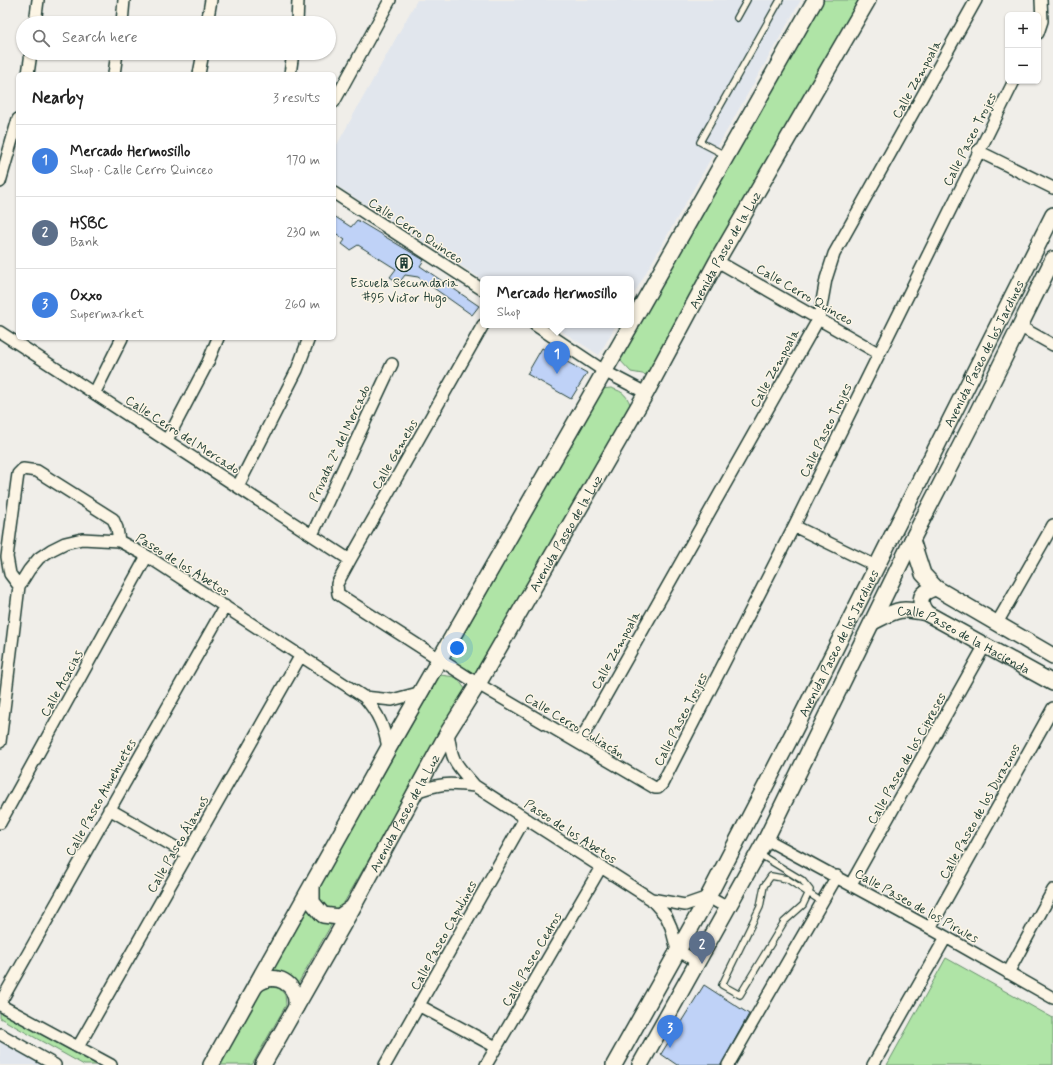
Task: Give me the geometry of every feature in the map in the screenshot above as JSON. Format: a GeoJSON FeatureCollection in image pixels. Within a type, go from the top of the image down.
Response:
{"type":"FeatureCollection","features":[{"type":"Feature","properties":{"kind":"street"},"geometry":{"type":"LineString","coordinates":[[36,16],[38,0]]}},
{"type":"Feature","properties":{"kind":"street"},"geometry":{"type":"LineString","coordinates":[[123,16],[124,0]]}},
{"type":"Feature","properties":{"kind":"street"},"geometry":{"type":"LineString","coordinates":[[208,16],[211,0]]}},
{"type":"Feature","properties":{"kind":"street"},"geometry":{"type":"LineString","coordinates":[[297,16],[298,0]]}},
{"type":"Feature","properties":{"kind":"street"},"geometry":{"type":"LineString","coordinates":[[336,98],[390,0]]}},
{"type":"Feature","properties":{"kind":"street"},"geometry":{"type":"LineString","coordinates":[[634,320],[815,0]]}},
{"type":"Feature","properties":{"kind":"street","name":"Avenida Paseo de la Luz"},"geometry":{"type":"LineString","coordinates":[[263,1065],[353,907],[413,793],[646,394],[717,261],[868,0]]}},
{"type":"Feature","properties":{"kind":"street","name":"Calle Zempoala"},"geometry":{"type":"LineString","coordinates":[[579,743],[819,318],[826,279],[834,254],[976,0]]}},
{"type":"Feature","properties":{"kind":"street"},"geometry":{"type":"LineString","coordinates":[[1041,0],[1041,24]]}},
{"type":"Feature","properties":{"kind":"street"},"geometry":{"type":"LineString","coordinates":[[28,72],[30,60]]}},
{"type":"Feature","properties":{"kind":"street"},"geometry":{"type":"LineString","coordinates":[[114,72],[116,60]]}},
{"type":"Feature","properties":{"kind":"street"},"geometry":{"type":"LineString","coordinates":[[199,72],[202,60]]}},
{"type":"Feature","properties":{"kind":"street"},"geometry":{"type":"LineString","coordinates":[[290,72],[292,60]]}},
{"type":"Feature","properties":{"kind":"street","name":"Calle Paseo Trojes"},"geometry":{"type":"LineString","coordinates":[[658,788],[662,784],[794,526],[878,353],[1012,84]]}},
{"type":"Feature","properties":{"kind":"street"},"geometry":{"type":"LineString","coordinates":[[0,182],[16,126]]}},
{"type":"Feature","properties":{"kind":"street"},"geometry":{"type":"LineString","coordinates":[[978,151],[1053,188]]}},
{"type":"Feature","properties":{"kind":"street","name":"Calle Cerro Quinceo"},"geometry":{"type":"LineString","coordinates":[[336,194],[480,288]]}},
{"type":"Feature","properties":{"kind":"street","name":"Avenida Paseo de los Jardines"},"geometry":{"type":"LineString","coordinates":[[614,1065],[708,897],[793,733],[1053,215]]}},
{"type":"Feature","properties":{"kind":"street","name":"Avenida Paseo de los Jardines"},"geometry":{"type":"LineString","coordinates":[[643,1064],[766,839],[912,540],[972,425],[1053,259]]}},
{"type":"Feature","properties":{"kind":"street","name":"Calle Cerro Quinceo"},"geometry":{"type":"LineString","coordinates":[[717,261],[878,353]]}},
{"type":"Feature","properties":{"kind":"street"},"geometry":{"type":"LineString","coordinates":[[1019,326],[1053,345]]}},
{"type":"Feature","properties":{"kind":"street","name":"Calle Gemelos"},"geometry":{"type":"LineString","coordinates":[[440,660],[341,598],[338,594],[337,584],[481,328]]}},
{"type":"Feature","properties":{"kind":"street"},"geometry":{"type":"LineString","coordinates":[[540,328],[604,371],[646,394]]}},
{"type":"Feature","properties":{"kind":"street"},"geometry":{"type":"LineString","coordinates":[[211,1065],[388,749],[629,328]]}},
{"type":"Feature","properties":{"kind":"street","name":"Calle Cerro del Mercado"},"geometry":{"type":"LineString","coordinates":[[0,332],[16,338]]}},
{"type":"Feature","properties":{"kind":"street"},"geometry":{"type":"LineString","coordinates":[[95,392],[121,340]]}},
{"type":"Feature","properties":{"kind":"street"},"geometry":{"type":"LineString","coordinates":[[167,440],[208,362],[217,340]]}},
{"type":"Feature","properties":{"kind":"street"},"geometry":{"type":"LineString","coordinates":[[238,486],[296,370],[308,340]]}},
{"type":"Feature","properties":{"kind":"street","name":"Calle Cerro del Mercado"},"geometry":{"type":"LineString","coordinates":[[25,342],[95,392],[350,560]]}},
{"type":"Feature","properties":{"kind":"street","name":"Privada 2ª del Mercado"},"geometry":{"type":"LineString","coordinates":[[312,535],[392,364]]}},
{"type":"Feature","properties":{"kind":"street"},"geometry":{"type":"LineString","coordinates":[[953,415],[972,425]]}},
{"type":"Feature","properties":{"kind":"street"},"geometry":{"type":"LineString","coordinates":[[931,457],[949,467]]}},
{"type":"Feature","properties":{"kind":"street"},"geometry":{"type":"LineString","coordinates":[[19,586],[10,574],[7,557],[16,481],[18,474],[23,469],[36,470],[113,519],[117,528],[119,541]]}},
{"type":"Feature","properties":{"kind":"street"},"geometry":{"type":"LineString","coordinates":[[997,623],[1053,525]]}},
{"type":"Feature","properties":{"kind":"street"},"geometry":{"type":"LineString","coordinates":[[794,526],[876,566]]}},
{"type":"Feature","properties":{"kind":"street","name":"Paseo de los Abetos"},"geometry":{"type":"LineString","coordinates":[[0,742],[19,586],[39,558],[65,543],[82,539],[119,541],[148,556],[364,697],[380,718],[386,734],[388,749]]}},
{"type":"Feature","properties":{"kind":"street","name":"Calle Paseo de la Hacienda"},"geometry":{"type":"LineString","coordinates":[[912,540],[923,574],[936,588],[1053,656]]}},
{"type":"Feature","properties":{"kind":"street","name":"Calle Acacias"},"geometry":{"type":"LineString","coordinates":[[0,823],[148,556]]}},
{"type":"Feature","properties":{"kind":"street"},"geometry":{"type":"LineString","coordinates":[[926,613],[920,605],[920,601],[924,594],[936,588]]}},
{"type":"Feature","properties":{"kind":"street","name":"Calle Paseo Ahuehuetes"},"geometry":{"type":"LineString","coordinates":[[0,1004],[225,606]]}},
{"type":"Feature","properties":{"kind":"street","name":"Calle Paseo de la Hacienda"},"geometry":{"type":"LineString","coordinates":[[873,622],[893,612],[906,608],[926,613],[1053,683]]}},
{"type":"Feature","properties":{"kind":"street","name":"Calle Paseo de los Cipreses"},"geometry":{"type":"LineString","coordinates":[[851,884],[985,645]]}},
{"type":"Feature","properties":{"kind":"street","name":"Calle Paseo Álamos"},"geometry":{"type":"LineString","coordinates":[[78,1047],[301,656]]}},
{"type":"Feature","properties":{"kind":"street","name":"Calle Cerro Culiacán"},"geometry":{"type":"LineString","coordinates":[[440,660],[655,788],[658,788]]}},
{"type":"Feature","properties":{"kind":"street","name":"Paseo de los Abetos"},"geometry":{"type":"LineString","coordinates":[[364,697],[392,700],[422,692]]}},
{"type":"Feature","properties":{"kind":"street"},"geometry":{"type":"LineString","coordinates":[[813,694],[833,704]]}},
{"type":"Feature","properties":{"kind":"street","name":"Calle Paseo de los Duraznos"},"geometry":{"type":"LineString","coordinates":[[930,928],[1053,708]]}},
{"type":"Feature","properties":{"kind":"street","name":"Paseo de los Abetos"},"geometry":{"type":"LineString","coordinates":[[448,732],[452,758],[457,767],[475,786],[651,899],[666,916],[671,927],[677,950]]}},
{"type":"Feature","properties":{"kind":"street"},"geometry":{"type":"LineString","coordinates":[[793,733],[813,744]]}},
{"type":"Feature","properties":{"kind":"street","name":"Paseo de los Abetos"},"geometry":{"type":"LineString","coordinates":[[413,793],[438,784],[447,783],[475,786]]}},
{"type":"Feature","properties":{"kind":"street"},"geometry":{"type":"LineString","coordinates":[[109,809],[187,854]]}},
{"type":"Feature","properties":{"kind":"street","name":"Calle Paseo Capulines"},"geometry":{"type":"LineString","coordinates":[[385,1065],[420,1006],[525,818]]}},
{"type":"Feature","properties":{"kind":"street","name":"Calle Paseo de los Pirules"},"geometry":{"type":"LineString","coordinates":[[766,839],[837,876],[1053,998]]}},
{"type":"Feature","properties":{"kind":"street","name":"Calle Paseo Cedros"},"geometry":{"type":"LineString","coordinates":[[486,1065],[601,867]]}},
{"type":"Feature","properties":{"kind":"street"},"geometry":{"type":"LineString","coordinates":[[728,1065],[837,876]]}},
{"type":"Feature","properties":{"kind":"street"},"geometry":{"type":"LineString","coordinates":[[313,885],[311,891],[312,902],[323,915],[339,917],[345,915],[353,907]]}},
{"type":"Feature","properties":{"kind":"street"},"geometry":{"type":"LineString","coordinates":[[1008,973],[1053,890]]}},
{"type":"Feature","properties":{"kind":"street"},"geometry":{"type":"LineString","coordinates":[[708,897],[728,908]]}},
{"type":"Feature","properties":{"kind":"street","name":"Paseo de los Abetos"},"geometry":{"type":"LineString","coordinates":[[651,899],[685,905],[708,897]]}},
{"type":"Feature","properties":{"kind":"street"},"geometry":{"type":"LineString","coordinates":[[873,1065],[946,937]]}},
{"type":"Feature","properties":{"kind":"street"},"geometry":{"type":"LineString","coordinates":[[677,950],[698,962]]}},
{"type":"Feature","properties":{"kind":"street"},"geometry":{"type":"LineString","coordinates":[[256,985],[266,979],[272,978],[284,980],[293,989],[296,1007]]}},
{"type":"Feature","properties":{"kind":"street"},"geometry":{"type":"LineString","coordinates":[[0,1004],[111,1065]]}},
{"type":"Feature","properties":{"kind":"street"},"geometry":{"type":"LineString","coordinates":[[420,1006],[496,1047]]}},
{"type":"Feature","properties":{"kind":"street"},"geometry":{"type":"LineString","coordinates":[[0,1034],[55,1065]]}},
{"type":"Feature","properties":{"kind":"lane"},"geometry":{"type":"LineString","coordinates":[[726,156],[700,142],[780,0]]}},
{"type":"Feature","properties":{"kind":"lane"},"geometry":{"type":"LineString","coordinates":[[737,18],[745,1]]}},
{"type":"Feature","properties":{"kind":"lane"},"geometry":{"type":"LineString","coordinates":[[758,853],[802,880],[810,890],[806,897],[803,904],[784,922],[740,996],[722,986],[760,907],[764,886],[771,876],[787,879],[793,883],[805,891],[811,895],[822,902]]}},
{"type":"Feature","properties":{"kind":"shaded area"},"geometry":{"type":"Polygon","coordinates":[[[417,0],[801,0],[634,294],[634,276],[480,276],[480,278],[336,185],[336,146],[417,0]]]}},
{"type":"Feature","properties":{"kind":"shaded area"},"geometry":{"type":"Polygon","coordinates":[[[557,328],[614,328],[599,355],[557,328]]]}},
{"type":"Feature","properties":{"kind":"shaded area"},"geometry":{"type":"Polygon","coordinates":[[[0,1042],[43,1065],[0,1065],[0,1042]]]}},
{"type":"Feature","properties":{"kind":"green space"},"geometry":{"type":"Polygon","coordinates":[[[824,0],[865,0],[648,375],[631,372],[619,359],[824,0]]]}},
{"type":"Feature","properties":{"kind":"green space"},"geometry":{"type":"Polygon","coordinates":[[[611,388],[625,395],[632,409],[475,674],[450,659],[601,389],[611,388]]]}},
{"type":"Feature","properties":{"kind":"green space"},"geometry":{"type":"Polygon","coordinates":[[[440,675],[456,677],[466,690],[341,908],[325,908],[316,893],[440,675]]]}},
{"type":"Feature","properties":{"kind":"green space"},"geometry":{"type":"Polygon","coordinates":[[[309,905],[334,920],[296,987],[271,973],[309,905]]]}},
{"type":"Feature","properties":{"kind":"green space"},"geometry":{"type":"Polygon","coordinates":[[[946,958],[1053,1018],[1053,1065],[887,1065],[946,958]]]}},
{"type":"Feature","properties":{"kind":"green space"},"geometry":{"type":"Polygon","coordinates":[[[270,987],[279,988],[285,995],[286,1005],[252,1065],[219,1065],[261,990],[270,987]]]}},
{"type":"Feature","properties":{"kind":"green space"},"geometry":{"type":"Polygon","coordinates":[[[0,1012],[97,1065],[84,1065],[0,1018],[0,1012]]]}},
{"type":"Feature","properties":{"kind":"building","name":"Escuela Secundaria #95 Victor Hugo"},"geometry":{"type":"Polygon","coordinates":[[[336,217],[351,227],[357,220],[424,260],[420,266],[479,306],[472,315],[418,277],[405,275],[399,283],[390,277],[396,269],[358,245],[350,250],[342,244],[345,240],[336,233],[336,217]]]}},
{"type":"Feature","properties":{"kind":"building"},"geometry":{"type":"Polygon","coordinates":[[[542,348],[587,373],[571,399],[527,374],[542,348]]]}},
{"type":"Feature","properties":{"kind":"building"},"geometry":{"type":"Polygon","coordinates":[[[704,985],[749,1014],[721,1065],[677,1065],[661,1054],[704,985]]]}},
{"type":"Feature","properties":{"kind":"place","name":"Escuela Secundaria #95 Victor Hugo"},"geometry":{"type":"Point","coordinates":[404,263]}},
{"type":"Feature","properties":{"kind":"place","name":"Mercado Hermosillo"},"geometry":{"type":"Point","coordinates":[557,374]}},
{"type":"Feature","properties":{"kind":"place","name":"HSBC"},"geometry":{"type":"Point","coordinates":[702,964]}},
{"type":"Feature","properties":{"kind":"place","name":"Oxxo"},"geometry":{"type":"Point","coordinates":[670,1048]}}]}
